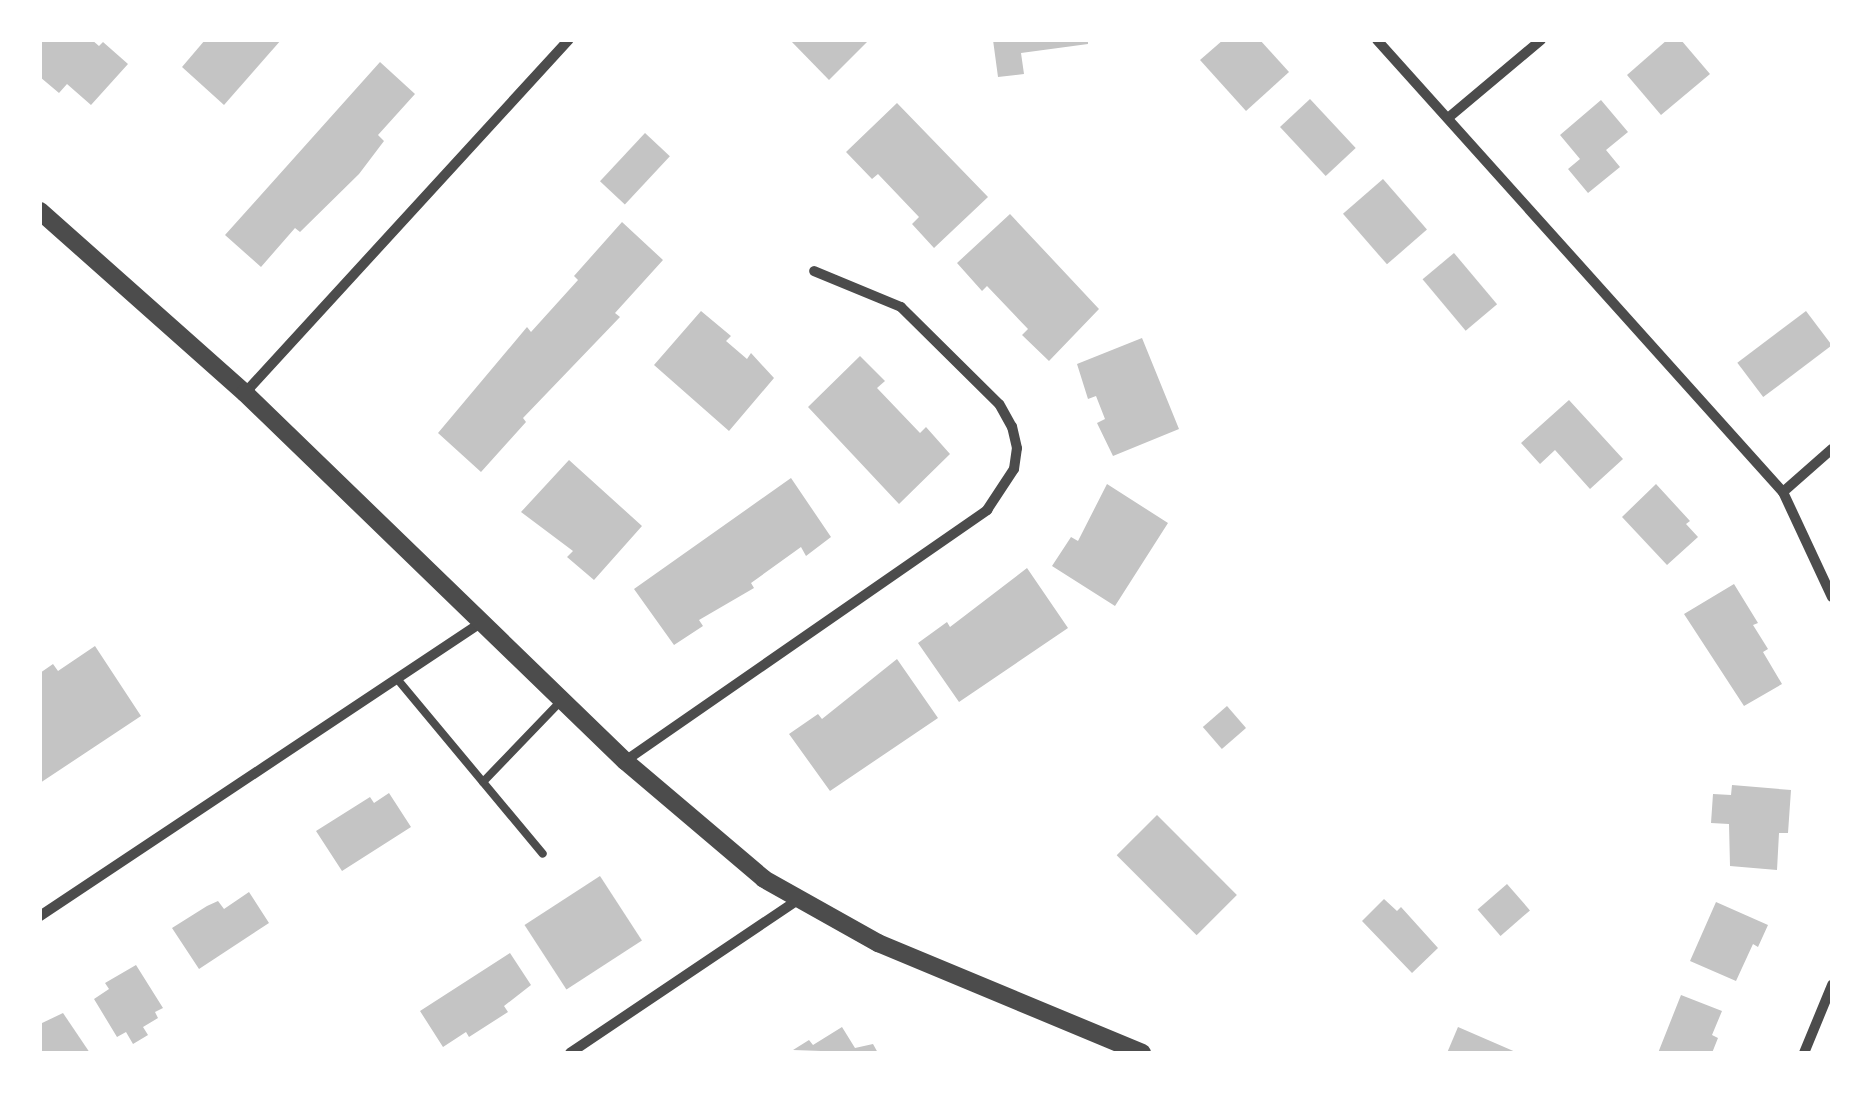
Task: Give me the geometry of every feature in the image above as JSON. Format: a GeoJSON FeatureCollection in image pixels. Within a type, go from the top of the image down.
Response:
{"type":"FeatureCollection","features":[{"type":"Feature","properties":{"kind":"street"},"geometry":{"type":"LineString","coordinates":[[245,393],[570,40]]}},
{"type":"Feature","properties":{"kind":"street"},"geometry":{"type":"LineString","coordinates":[[1378,40],[1783,492],[1832,597]]}},
{"type":"Feature","properties":{"kind":"street"},"geometry":{"type":"LineString","coordinates":[[1448,118],[1541,40]]}},
{"type":"Feature","properties":{"kind":"street"},"geometry":{"type":"LineString","coordinates":[[40,211],[245,393],[625,761],[753,870],[798,900],[878,943],[1142,1053]]}},
{"type":"Feature","properties":{"kind":"street"},"geometry":{"type":"LineString","coordinates":[[625,761],[987,510],[1014,469],[1015,437],[998,404],[901,307],[814,271]]}},
{"type":"Feature","properties":{"kind":"street"},"geometry":{"type":"LineString","coordinates":[[1783,492],[1832,449]]}},
{"type":"Feature","properties":{"kind":"street"},"geometry":{"type":"LineString","coordinates":[[40,916],[480,624]]}},
{"type":"Feature","properties":{"kind":"street"},"geometry":{"type":"LineString","coordinates":[[570,1053],[798,900]]}},
{"type":"Feature","properties":{"kind":"street"},"geometry":{"type":"LineString","coordinates":[[1804,1053],[1832,985]]}},
{"type":"Feature","properties":{"kind":"lane"},"geometry":{"type":"LineString","coordinates":[[398,680],[543,854]]}},
{"type":"Feature","properties":{"kind":"lane"},"geometry":{"type":"LineString","coordinates":[[483,782],[561,701]]}},
{"type":"Feature","properties":{"kind":"building"},"geometry":{"type":"Polygon","coordinates":[[[40,40],[92,40],[99,46],[103,42],[128,64],[91,105],[67,84],[59,93],[40,77],[40,40]]]}},
{"type":"Feature","properties":{"kind":"building"},"geometry":{"type":"Polygon","coordinates":[[[205,40],[281,40],[224,105],[182,67],[205,40]]]}},
{"type":"Feature","properties":{"kind":"building"},"geometry":{"type":"Polygon","coordinates":[[[790,40],[869,40],[829,80],[790,40]]]}},
{"type":"Feature","properties":{"kind":"building"},"geometry":{"type":"Polygon","coordinates":[[[993,40],[1088,40],[1088,44],[1021,53],[1024,74],[998,77],[993,40]]]}},
{"type":"Feature","properties":{"kind":"building"},"geometry":{"type":"Polygon","coordinates":[[[1223,40],[1260,40],[1289,72],[1246,111],[1200,60],[1223,40]]]}},
{"type":"Feature","properties":{"kind":"building"},"geometry":{"type":"Polygon","coordinates":[[[1667,40],[1681,40],[1710,74],[1661,115],[1627,75],[1667,40]]]}},
{"type":"Feature","properties":{"kind":"building"},"geometry":{"type":"Polygon","coordinates":[[[380,62],[415,94],[378,135],[384,141],[359,174],[300,232],[295,228],[261,267],[225,235],[380,62]]]}},
{"type":"Feature","properties":{"kind":"building"},"geometry":{"type":"Polygon","coordinates":[[[1310,99],[1356,148],[1326,176],[1280,127],[1310,99]]]}},
{"type":"Feature","properties":{"kind":"building"},"geometry":{"type":"Polygon","coordinates":[[[1601,100],[1628,132],[1606,150],[1620,167],[1588,193],[1568,169],[1580,159],[1560,135],[1601,100]]]}},
{"type":"Feature","properties":{"kind":"building"},"geometry":{"type":"Polygon","coordinates":[[[897,103],[988,197],[934,248],[912,224],[919,217],[878,174],[872,179],[846,152],[897,103]]]}},
{"type":"Feature","properties":{"kind":"building"},"geometry":{"type":"Polygon","coordinates":[[[645,133],[670,156],[625,204],[600,181],[645,133]]]}},
{"type":"Feature","properties":{"kind":"building"},"geometry":{"type":"Polygon","coordinates":[[[1383,179],[1427,230],[1387,264],[1343,214],[1383,179]]]}},
{"type":"Feature","properties":{"kind":"building"},"geometry":{"type":"Polygon","coordinates":[[[1010,214],[1099,309],[1049,361],[1022,335],[1028,329],[987,286],[982,291],[957,263],[1010,214]]]}},
{"type":"Feature","properties":{"kind":"building"},"geometry":{"type":"Polygon","coordinates":[[[622,222],[663,260],[615,313],[620,317],[523,418],[526,422],[481,472],[438,433],[527,327],[531,332],[578,280],[574,276],[622,222]]]}},
{"type":"Feature","properties":{"kind":"building"},"geometry":{"type":"Polygon","coordinates":[[[1454,253],[1497,304],[1466,331],[1423,279],[1454,253]]]}},
{"type":"Feature","properties":{"kind":"building"},"geometry":{"type":"Polygon","coordinates":[[[701,311],[731,336],[726,341],[747,359],[751,353],[774,378],[729,431],[654,365],[701,311]]]}},
{"type":"Feature","properties":{"kind":"building"},"geometry":{"type":"Polygon","coordinates":[[[1806,311],[1832,345],[1763,397],[1737,363],[1806,311]]]}},
{"type":"Feature","properties":{"kind":"building"},"geometry":{"type":"Polygon","coordinates":[[[1142,338],[1179,429],[1113,456],[1097,423],[1105,419],[1096,396],[1088,399],[1077,364],[1142,338]]]}},
{"type":"Feature","properties":{"kind":"building"},"geometry":{"type":"Polygon","coordinates":[[[860,356],[885,381],[877,388],[920,433],[926,427],[950,454],[899,504],[808,407],[860,356]]]}},
{"type":"Feature","properties":{"kind":"building"},"geometry":{"type":"Polygon","coordinates":[[[1569,400],[1623,459],[1590,489],[1555,450],[1540,464],[1521,443],[1569,400]]]}},
{"type":"Feature","properties":{"kind":"building"},"geometry":{"type":"Polygon","coordinates":[[[569,460],[642,526],[594,580],[567,557],[573,551],[521,512],[569,460]]]}},
{"type":"Feature","properties":{"kind":"building"},"geometry":{"type":"Polygon","coordinates":[[[791,478],[831,537],[806,556],[801,547],[751,583],[754,588],[699,620],[703,626],[674,645],[634,589],[791,478]]]}},
{"type":"Feature","properties":{"kind":"building"},"geometry":{"type":"Polygon","coordinates":[[[1107,484],[1168,523],[1115,606],[1052,566],[1071,537],[1078,541],[1107,484]]]}},
{"type":"Feature","properties":{"kind":"building"},"geometry":{"type":"Polygon","coordinates":[[[1656,484],[1690,521],[1686,524],[1698,537],[1667,565],[1622,517],[1656,484]]]}},
{"type":"Feature","properties":{"kind":"building"},"geometry":{"type":"Polygon","coordinates":[[[1027,568],[1068,628],[959,702],[918,643],[947,622],[950,627],[1027,568]]]}},
{"type":"Feature","properties":{"kind":"building"},"geometry":{"type":"Polygon","coordinates":[[[1734,584],[1758,623],[1753,625],[1768,649],[1763,652],[1782,684],[1744,706],[1684,614],[1734,584]]]}},
{"type":"Feature","properties":{"kind":"building"},"geometry":{"type":"Polygon","coordinates":[[[95,646],[141,716],[40,783],[40,673],[53,664],[58,671],[95,646]]]}},
{"type":"Feature","properties":{"kind":"building"},"geometry":{"type":"Polygon","coordinates":[[[897,659],[938,718],[830,791],[789,734],[818,714],[822,719],[897,659]]]}},
{"type":"Feature","properties":{"kind":"building"},"geometry":{"type":"Polygon","coordinates":[[[1227,706],[1246,728],[1222,749],[1203,727],[1227,706]]]}},
{"type":"Feature","properties":{"kind":"building"},"geometry":{"type":"Polygon","coordinates":[[[1732,785],[1791,790],[1788,833],[1779,833],[1777,870],[1730,866],[1729,824],[1711,823],[1713,794],[1731,795],[1732,785]]]}},
{"type":"Feature","properties":{"kind":"building"},"geometry":{"type":"Polygon","coordinates":[[[389,793],[411,827],[342,871],[316,831],[370,797],[374,803],[389,793]]]}},
{"type":"Feature","properties":{"kind":"building"},"geometry":{"type":"Polygon","coordinates":[[[1157,815],[1237,895],[1197,935],[1117,855],[1157,815]]]}},
{"type":"Feature","properties":{"kind":"building"},"geometry":{"type":"Polygon","coordinates":[[[600,876],[642,941],[566,990],[525,925],[600,876]]]}},
{"type":"Feature","properties":{"kind":"building"},"geometry":{"type":"Polygon","coordinates":[[[1507,884],[1530,910],[1501,936],[1478,910],[1507,884]]]}},
{"type":"Feature","properties":{"kind":"building"},"geometry":{"type":"Polygon","coordinates":[[[249,892],[269,923],[199,969],[172,928],[207,906],[218,901],[224,909],[249,892]]]}},
{"type":"Feature","properties":{"kind":"building"},"geometry":{"type":"Polygon","coordinates":[[[1384,899],[1397,911],[1401,907],[1438,948],[1412,973],[1362,921],[1384,899]]]}},
{"type":"Feature","properties":{"kind":"building"},"geometry":{"type":"Polygon","coordinates":[[[1716,902],[1768,925],[1758,947],[1753,944],[1736,981],[1690,961],[1716,902]]]}},
{"type":"Feature","properties":{"kind":"building"},"geometry":{"type":"Polygon","coordinates":[[[510,953],[531,985],[504,1006],[508,1012],[469,1037],[466,1032],[443,1047],[420,1011],[510,953]]]}},
{"type":"Feature","properties":{"kind":"building"},"geometry":{"type":"Polygon","coordinates":[[[136,965],[163,1008],[155,1012],[158,1018],[143,1027],[148,1035],[133,1044],[126,1032],[117,1037],[94,999],[109,989],[105,983],[136,965]]]}},
{"type":"Feature","properties":{"kind":"building"},"geometry":{"type":"Polygon","coordinates":[[[1681,995],[1722,1011],[1712,1035],[1718,1038],[1712,1053],[1658,1053],[1681,995]]]}},
{"type":"Feature","properties":{"kind":"building"},"geometry":{"type":"Polygon","coordinates":[[[63,1013],[90,1053],[40,1053],[40,1024],[63,1013]]]}},
{"type":"Feature","properties":{"kind":"building"},"geometry":{"type":"Polygon","coordinates":[[[842,1027],[855,1048],[873,1044],[878,1053],[793,1050],[809,1040],[813,1045],[842,1027]]]}},
{"type":"Feature","properties":{"kind":"building"},"geometry":{"type":"Polygon","coordinates":[[[1458,1027],[1518,1053],[1447,1053],[1458,1027]]]}}]}
